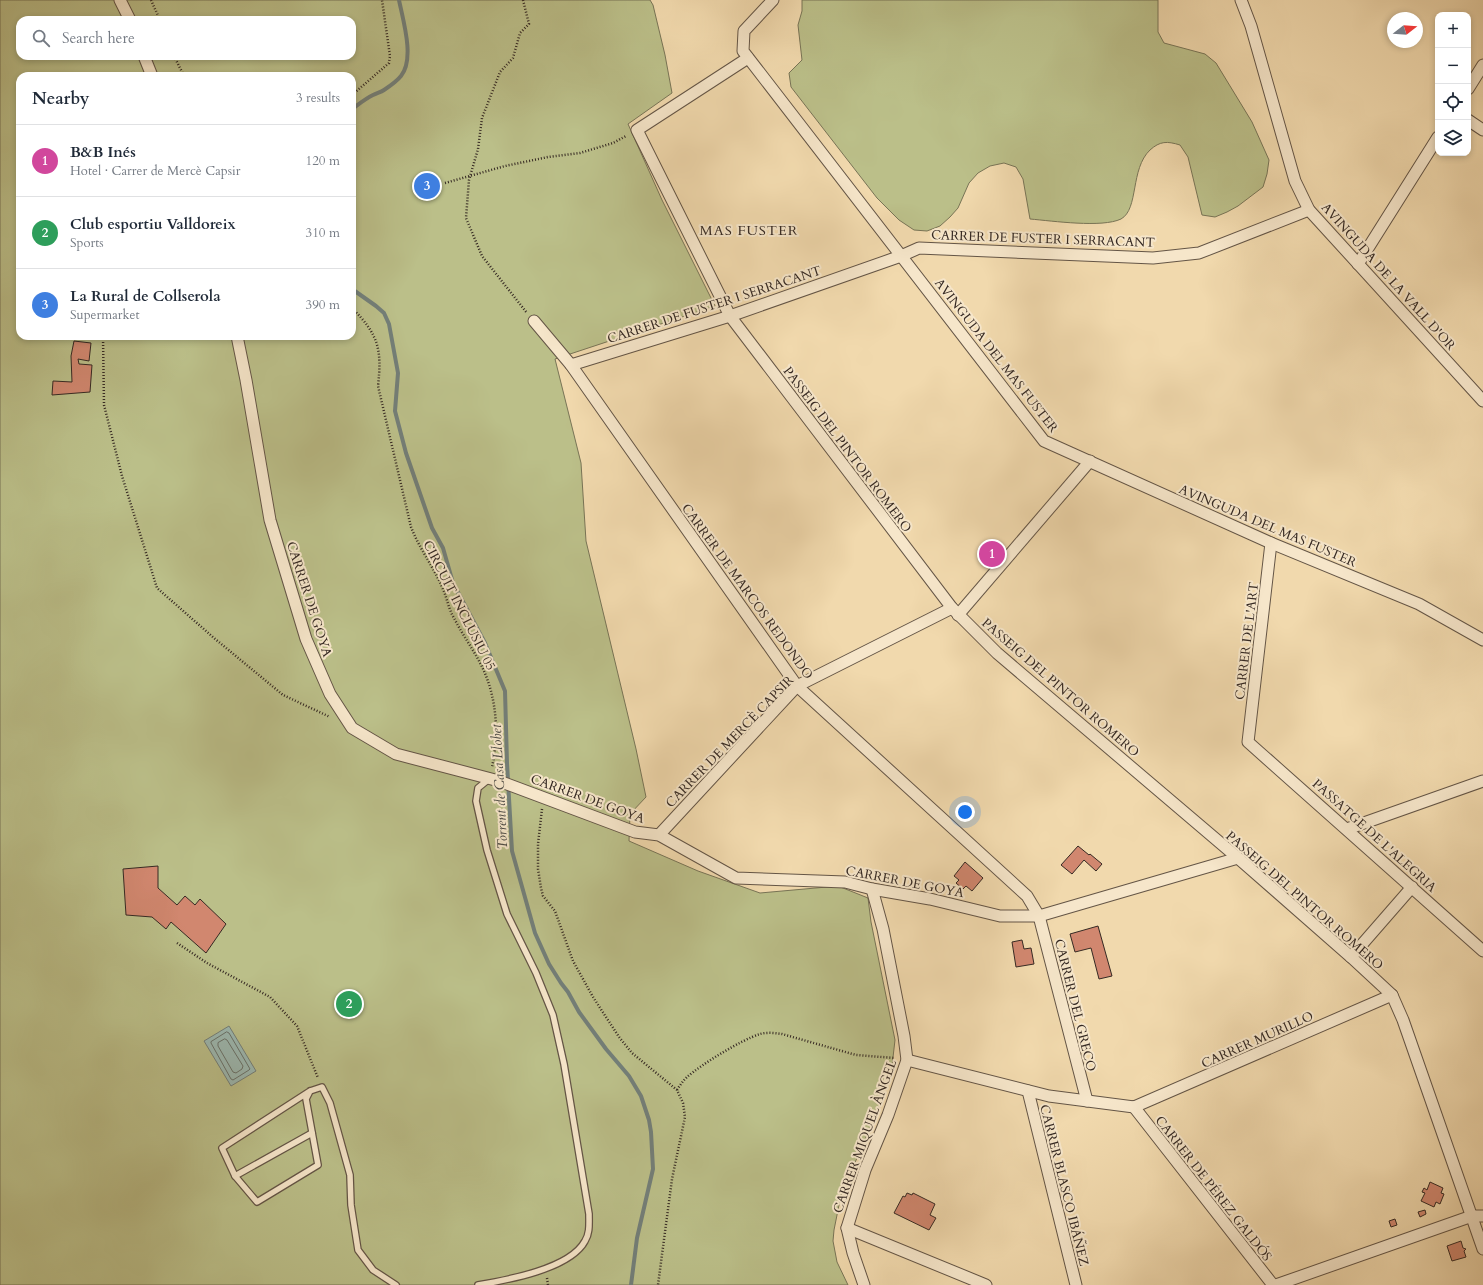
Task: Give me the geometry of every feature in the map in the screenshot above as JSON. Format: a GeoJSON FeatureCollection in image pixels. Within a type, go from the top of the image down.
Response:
{"type":"FeatureCollection","features":[{"type":"Feature","properties":{"kind":"street"},"geometry":{"type":"LineString","coordinates":[[120,0],[128,16]]}},
{"type":"Feature","properties":{"kind":"street","name":"AVINGUDA DEL MAS FUSTER"},"geometry":{"type":"LineString","coordinates":[[774,0],[744,30],[743,51],[1044,441],[1271,543],[1419,604],[1483,640]]}},
{"type":"Feature","properties":{"kind":"street","name":"AVINGUDA DE LA VALL D'OR"},"geometry":{"type":"LineString","coordinates":[[1241,0],[1251,26],[1294,182],[1309,210],[1483,401]]}},
{"type":"Feature","properties":{"kind":"street"},"geometry":{"type":"LineString","coordinates":[[637,130],[748,58]]}},
{"type":"Feature","properties":{"kind":"street"},"geometry":{"type":"LineString","coordinates":[[146,60],[150,72]]}},
{"type":"Feature","properties":{"kind":"street"},"geometry":{"type":"LineString","coordinates":[[1471,84],[1483,65]]}},
{"type":"Feature","properties":{"kind":"street"},"geometry":{"type":"LineString","coordinates":[[1471,122],[1483,130]]}},
{"type":"Feature","properties":{"kind":"street","name":"PASSEIG DEL PINTOR ROMERO"},"geometry":{"type":"LineString","coordinates":[[637,130],[730,316],[955,612],[997,653],[1238,858],[1392,995],[1403,1020],[1477,1216],[1483,1248]]}},
{"type":"Feature","properties":{"kind":"street"},"geometry":{"type":"LineString","coordinates":[[1358,264],[1435,141]]}},
{"type":"Feature","properties":{"kind":"street","name":"CARRER DE FUSTER I SERRACANT"},"geometry":{"type":"LineString","coordinates":[[571,365],[730,316],[901,256],[919,248],[1153,258],[1199,254],[1309,210]]}},
{"type":"Feature","properties":{"kind":"street","name":"CARRER DE MARCOS REDONDO"},"geometry":{"type":"LineString","coordinates":[[534,321],[571,365],[797,686],[1027,896],[1039,916]]}},
{"type":"Feature","properties":{"kind":"street","name":"CARRER DE GOYA"},"geometry":{"type":"LineString","coordinates":[[238,340],[270,520],[306,640],[330,694],[352,728],[396,754],[494,780],[635,832],[659,835],[736,878],[845,882],[872,889],[930,899],[1000,916],[1039,916],[1238,858]]}},
{"type":"Feature","properties":{"kind":"street","name":"CARRER DE MERCÈ CAPSIR"},"geometry":{"type":"LineString","coordinates":[[659,835],[797,686],[955,612],[1090,461]]}},
{"type":"Feature","properties":{"kind":"street","name":"CARRER DE L'ART"},"geometry":{"type":"LineString","coordinates":[[1248,742],[1271,543]]}},
{"type":"Feature","properties":{"kind":"street","name":"PASSATGE DE L'ALEGRIA"},"geometry":{"type":"LineString","coordinates":[[1248,742],[1483,950]]}},
{"type":"Feature","properties":{"kind":"street"},"geometry":{"type":"LineString","coordinates":[[1347,829],[1483,781]]}},
{"type":"Feature","properties":{"kind":"street"},"geometry":{"type":"LineString","coordinates":[[1351,958],[1412,887]]}},
{"type":"Feature","properties":{"kind":"street","name":"CARRER MIQUEL ÀNGEL"},"geometry":{"type":"LineString","coordinates":[[847,1228],[865,1170],[888,1115],[907,1060],[904,1036],[883,929],[872,889]]}},
{"type":"Feature","properties":{"kind":"street","name":"CARRER DEL GRECO"},"geometry":{"type":"LineString","coordinates":[[1039,916],[1087,1101]]}},
{"type":"Feature","properties":{"kind":"street","name":"CARRER MURILLO"},"geometry":{"type":"LineString","coordinates":[[1134,1108],[1392,995]]}},
{"type":"Feature","properties":{"kind":"street"},"geometry":{"type":"LineString","coordinates":[[907,1060],[1049,1096],[1134,1108]]}},
{"type":"Feature","properties":{"kind":"street","name":"CARRER BLASCO IBÁÑEZ"},"geometry":{"type":"LineString","coordinates":[[1028,1091],[1076,1285]]}},
{"type":"Feature","properties":{"kind":"street","name":"CARRER DE PÉREZ GALDÓS"},"geometry":{"type":"LineString","coordinates":[[1134,1108],[1273,1285]]}},
{"type":"Feature","properties":{"kind":"street"},"geometry":{"type":"LineString","coordinates":[[1276,1285],[1477,1216]]}},
{"type":"Feature","properties":{"kind":"street"},"geometry":{"type":"LineString","coordinates":[[847,1228],[853,1253],[864,1285]]}},
{"type":"Feature","properties":{"kind":"street"},"geometry":{"type":"LineString","coordinates":[[847,1228],[986,1285]]}},
{"type":"Feature","properties":{"kind":"lane"},"geometry":{"type":"LineString","coordinates":[[478,1285],[509,1280],[565,1261],[585,1242],[589,1231],[589,1214],[564,1064],[554,1015],[533,966],[507,914],[487,850],[476,801],[478,788],[494,780]]}},
{"type":"Feature","properties":{"kind":"lane"},"geometry":{"type":"LineString","coordinates":[[310,1092],[306,1099],[318,1165],[257,1202],[235,1176],[222,1148],[310,1092],[322,1087],[330,1103],[350,1175],[351,1205],[358,1250],[373,1270],[396,1285]]}},
{"type":"Feature","properties":{"kind":"lane"},"geometry":{"type":"LineString","coordinates":[[235,1176],[312,1133]]}},
{"type":"Feature","properties":{"kind":"path"},"geometry":{"type":"LineString","coordinates":[[151,0],[158,16]]}},
{"type":"Feature","properties":{"kind":"path"},"geometry":{"type":"LineString","coordinates":[[356,92],[389,63],[390,56],[382,0]]}},
{"type":"Feature","properties":{"kind":"path"},"geometry":{"type":"LineString","coordinates":[[523,0],[529,24],[520,33],[513,58],[500,72],[482,118],[478,149],[470,175],[466,218],[482,256],[534,321]]}},
{"type":"Feature","properties":{"kind":"path"},"geometry":{"type":"LineString","coordinates":[[176,60],[182,72]]}},
{"type":"Feature","properties":{"kind":"path"},"geometry":{"type":"LineString","coordinates":[[445,183],[470,175],[548,157],[580,153],[613,143],[637,130]]}},
{"type":"Feature","properties":{"kind":"path","name":"CIRCUIT INCLUSIU 05"},"geometry":{"type":"LineString","coordinates":[[356,313],[366,324],[376,340],[380,353],[378,386],[411,527],[415,538],[443,588],[449,610],[484,671],[490,692],[497,729],[494,758],[494,780]]}},
{"type":"Feature","properties":{"kind":"path"},"geometry":{"type":"LineString","coordinates":[[103,340],[104,406],[122,476],[157,588],[214,638],[283,695],[331,718]]}},
{"type":"Feature","properties":{"kind":"path"},"geometry":{"type":"LineString","coordinates":[[543,797],[538,844],[538,863],[543,896],[555,911],[573,961],[593,997],[619,1037],[632,1053],[677,1090],[683,1103],[685,1117],[672,1179],[658,1285]]}},
{"type":"Feature","properties":{"kind":"path"},"geometry":{"type":"LineString","coordinates":[[177,943],[207,963],[270,997],[297,1026],[322,1087]]}},
{"type":"Feature","properties":{"kind":"path"},"geometry":{"type":"LineString","coordinates":[[677,1090],[686,1078],[724,1052],[761,1034],[782,1034],[856,1055],[890,1057],[907,1060]]}},
{"type":"Feature","properties":{"kind":"green space"},"geometry":{"type":"Polygon","coordinates":[[[0,0],[650,0],[653,5],[665,55],[672,93],[628,124],[662,200],[715,306],[555,359],[581,463],[586,541],[636,749],[646,797],[630,814],[629,841],[698,871],[760,893],[838,886],[868,898],[871,922],[895,1040],[892,1066],[879,1107],[841,1195],[834,1230],[833,1241],[837,1262],[848,1285],[0,1285],[0,0]]]}},
{"type":"Feature","properties":{"kind":"green space"},"geometry":{"type":"Polygon","coordinates":[[[802,0],[1158,0],[1158,32],[1164,43],[1205,54],[1216,63],[1252,122],[1269,160],[1263,187],[1238,206],[1227,212],[1215,217],[1202,215],[1188,157],[1180,145],[1160,143],[1150,150],[1144,158],[1140,167],[1133,198],[1127,214],[1121,219],[1113,222],[1090,223],[1030,219],[1023,179],[1016,167],[1004,163],[990,166],[978,173],[969,183],[958,208],[940,226],[927,231],[914,230],[899,220],[877,198],[791,87],[789,73],[802,60],[798,25],[802,11],[802,0]]]}},
{"type":"Feature","properties":{"kind":"water"},"geometry":{"type":"Polygon","coordinates":[[[229,1026],[256,1071],[231,1086],[204,1041],[229,1026]]]}},
{"type":"Feature","properties":{"kind":"building"},"geometry":{"type":"Polygon","coordinates":[[[74,341],[91,343],[89,361],[78,359],[79,364],[92,365],[90,392],[52,395],[53,381],[72,382],[71,356],[74,341]]]}},
{"type":"Feature","properties":{"kind":"building"},"geometry":{"type":"Polygon","coordinates":[[[1078,846],[1102,864],[1096,871],[1084,860],[1072,874],[1061,865],[1078,846]]]}},
{"type":"Feature","properties":{"kind":"building"},"geometry":{"type":"Polygon","coordinates":[[[965,862],[983,878],[972,891],[966,886],[963,889],[956,883],[959,880],[954,876],[965,862]]]}},
{"type":"Feature","properties":{"kind":"building"},"geometry":{"type":"Polygon","coordinates":[[[158,866],[158,888],[177,905],[185,896],[195,905],[200,899],[226,924],[206,953],[171,922],[166,929],[152,917],[126,915],[123,869],[158,866]]]}},
{"type":"Feature","properties":{"kind":"building"},"geometry":{"type":"Polygon","coordinates":[[[1098,926],[1112,976],[1099,979],[1091,948],[1075,952],[1070,934],[1098,926]]]}},
{"type":"Feature","properties":{"kind":"building"},"geometry":{"type":"Polygon","coordinates":[[[1022,940],[1024,949],[1031,948],[1034,964],[1016,967],[1012,942],[1022,940]]]}},
{"type":"Feature","properties":{"kind":"building"},"geometry":{"type":"Polygon","coordinates":[[[1430,1182],[1443,1188],[1441,1193],[1444,1194],[1440,1204],[1436,1202],[1434,1207],[1421,1201],[1425,1193],[1422,1192],[1424,1188],[1427,1190],[1430,1182]]]}},
{"type":"Feature","properties":{"kind":"building"},"geometry":{"type":"Polygon","coordinates":[[[907,1193],[912,1195],[913,1193],[935,1204],[930,1215],[936,1218],[929,1230],[894,1213],[903,1196],[905,1197],[907,1193]]]}},
{"type":"Feature","properties":{"kind":"building"},"geometry":{"type":"Polygon","coordinates":[[[1425,1210],[1426,1214],[1420,1217],[1418,1212],[1425,1210]]]}},
{"type":"Feature","properties":{"kind":"building"},"geometry":{"type":"Polygon","coordinates":[[[1395,1219],[1397,1225],[1391,1227],[1389,1221],[1395,1219]]]}},
{"type":"Feature","properties":{"kind":"building"},"geometry":{"type":"Polygon","coordinates":[[[1461,1241],[1463,1248],[1466,1249],[1464,1251],[1466,1257],[1452,1261],[1447,1246],[1461,1241]]]}},
{"type":"Feature","properties":{"kind":"waterway","name":"Torrent de Casa Llobet"},"geometry":{"type":"LineString","coordinates":[[356,106],[367,98],[383,91],[398,80],[405,69],[408,50],[399,0]]}},
{"type":"Feature","properties":{"kind":"waterway","name":"Torrent de Casa Llobet"},"geometry":{"type":"LineString","coordinates":[[356,292],[384,313],[389,324],[398,373],[395,411],[406,453],[432,528],[443,548],[453,583],[485,643],[505,691],[512,851],[535,933],[549,964],[568,992],[579,1012],[606,1049],[629,1076],[641,1096],[649,1120],[653,1169],[637,1238],[631,1285]]}},
{"type":"Feature","properties":{"kind":"place","name":"La Rural de Collserola"},"geometry":{"type":"Point","coordinates":[427,186]}},
{"type":"Feature","properties":{"kind":"place","name":"B&B Inés"},"geometry":{"type":"Point","coordinates":[992,554]}},
{"type":"Feature","properties":{"kind":"place","name":"Club esportiu Valldoreix"},"geometry":{"type":"Point","coordinates":[349,1004]}},
{"type":"Feature","properties":{"kind":"district","name":"MAS FUSTER"},"geometry":{"type":"Point","coordinates":[749,230]}}]}
